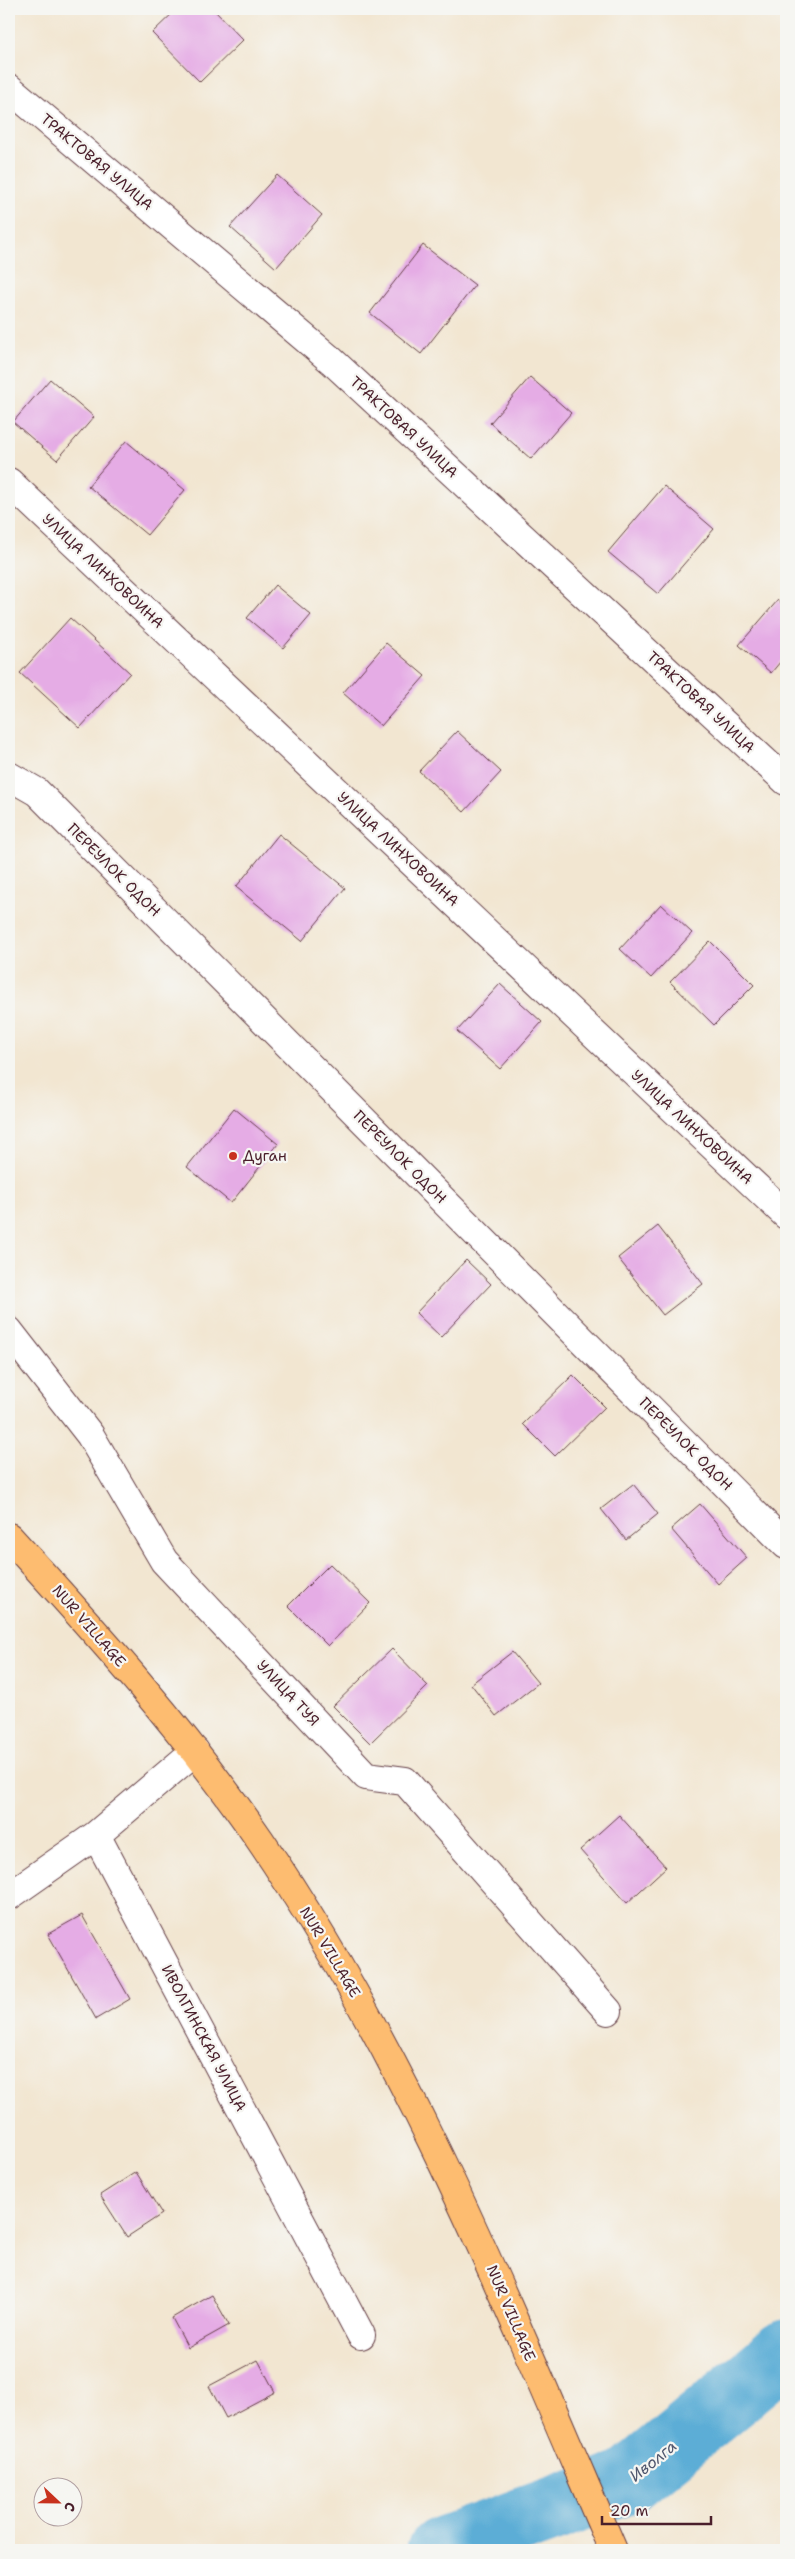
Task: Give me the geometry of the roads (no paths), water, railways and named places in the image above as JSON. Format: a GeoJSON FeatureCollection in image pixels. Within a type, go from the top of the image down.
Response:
{"type":"FeatureCollection","features":[{"type":"Feature","properties":{"kind":"highway","name":"NUR VILLAGE"},"geometry":{"type":"LineString","coordinates":[[9,1537],[132,1674],[195,1751],[259,1839],[320,1932],[381,2039],[432,2139],[483,2248],[613,2550]]}},
{"type":"Feature","properties":{"kind":"street","name":"ТРАКТОВАЯ УЛИЦА"},"geometry":{"type":"LineString","coordinates":[[9,88],[332,361],[786,781]]}},
{"type":"Feature","properties":{"kind":"street","name":"УЛИЦА ЛИНХОВОИНА"},"geometry":{"type":"LineString","coordinates":[[9,482],[786,1215]]}},
{"type":"Feature","properties":{"kind":"street","name":"ПЕРЕУЛОК ОДОН"},"geometry":{"type":"LineString","coordinates":[[9,776],[37,792],[786,1545]]}},
{"type":"Feature","properties":{"kind":"street","name":"УЛИЦА ТУЯ"},"geometry":{"type":"LineString","coordinates":[[9,1331],[90,1435],[164,1561],[366,1776],[405,1781],[608,2011]]}},
{"type":"Feature","properties":{"kind":"street"},"geometry":{"type":"LineString","coordinates":[[9,1896],[96,1835],[195,1751]]}},
{"type":"Feature","properties":{"kind":"street","name":"ИВОЛГИНСКАЯ УЛИЦА"},"geometry":{"type":"LineString","coordinates":[[96,1835],[361,2334]]}},
{"type":"Feature","properties":{"kind":"waterway","name":"Иволга"},"geometry":{"type":"LineString","coordinates":[[440,2550],[628,2482],[786,2352]]}},
{"type":"Feature","properties":{"kind":"place","name":"Дуган"},"geometry":{"type":"Point","coordinates":[233,1156]}}]}
